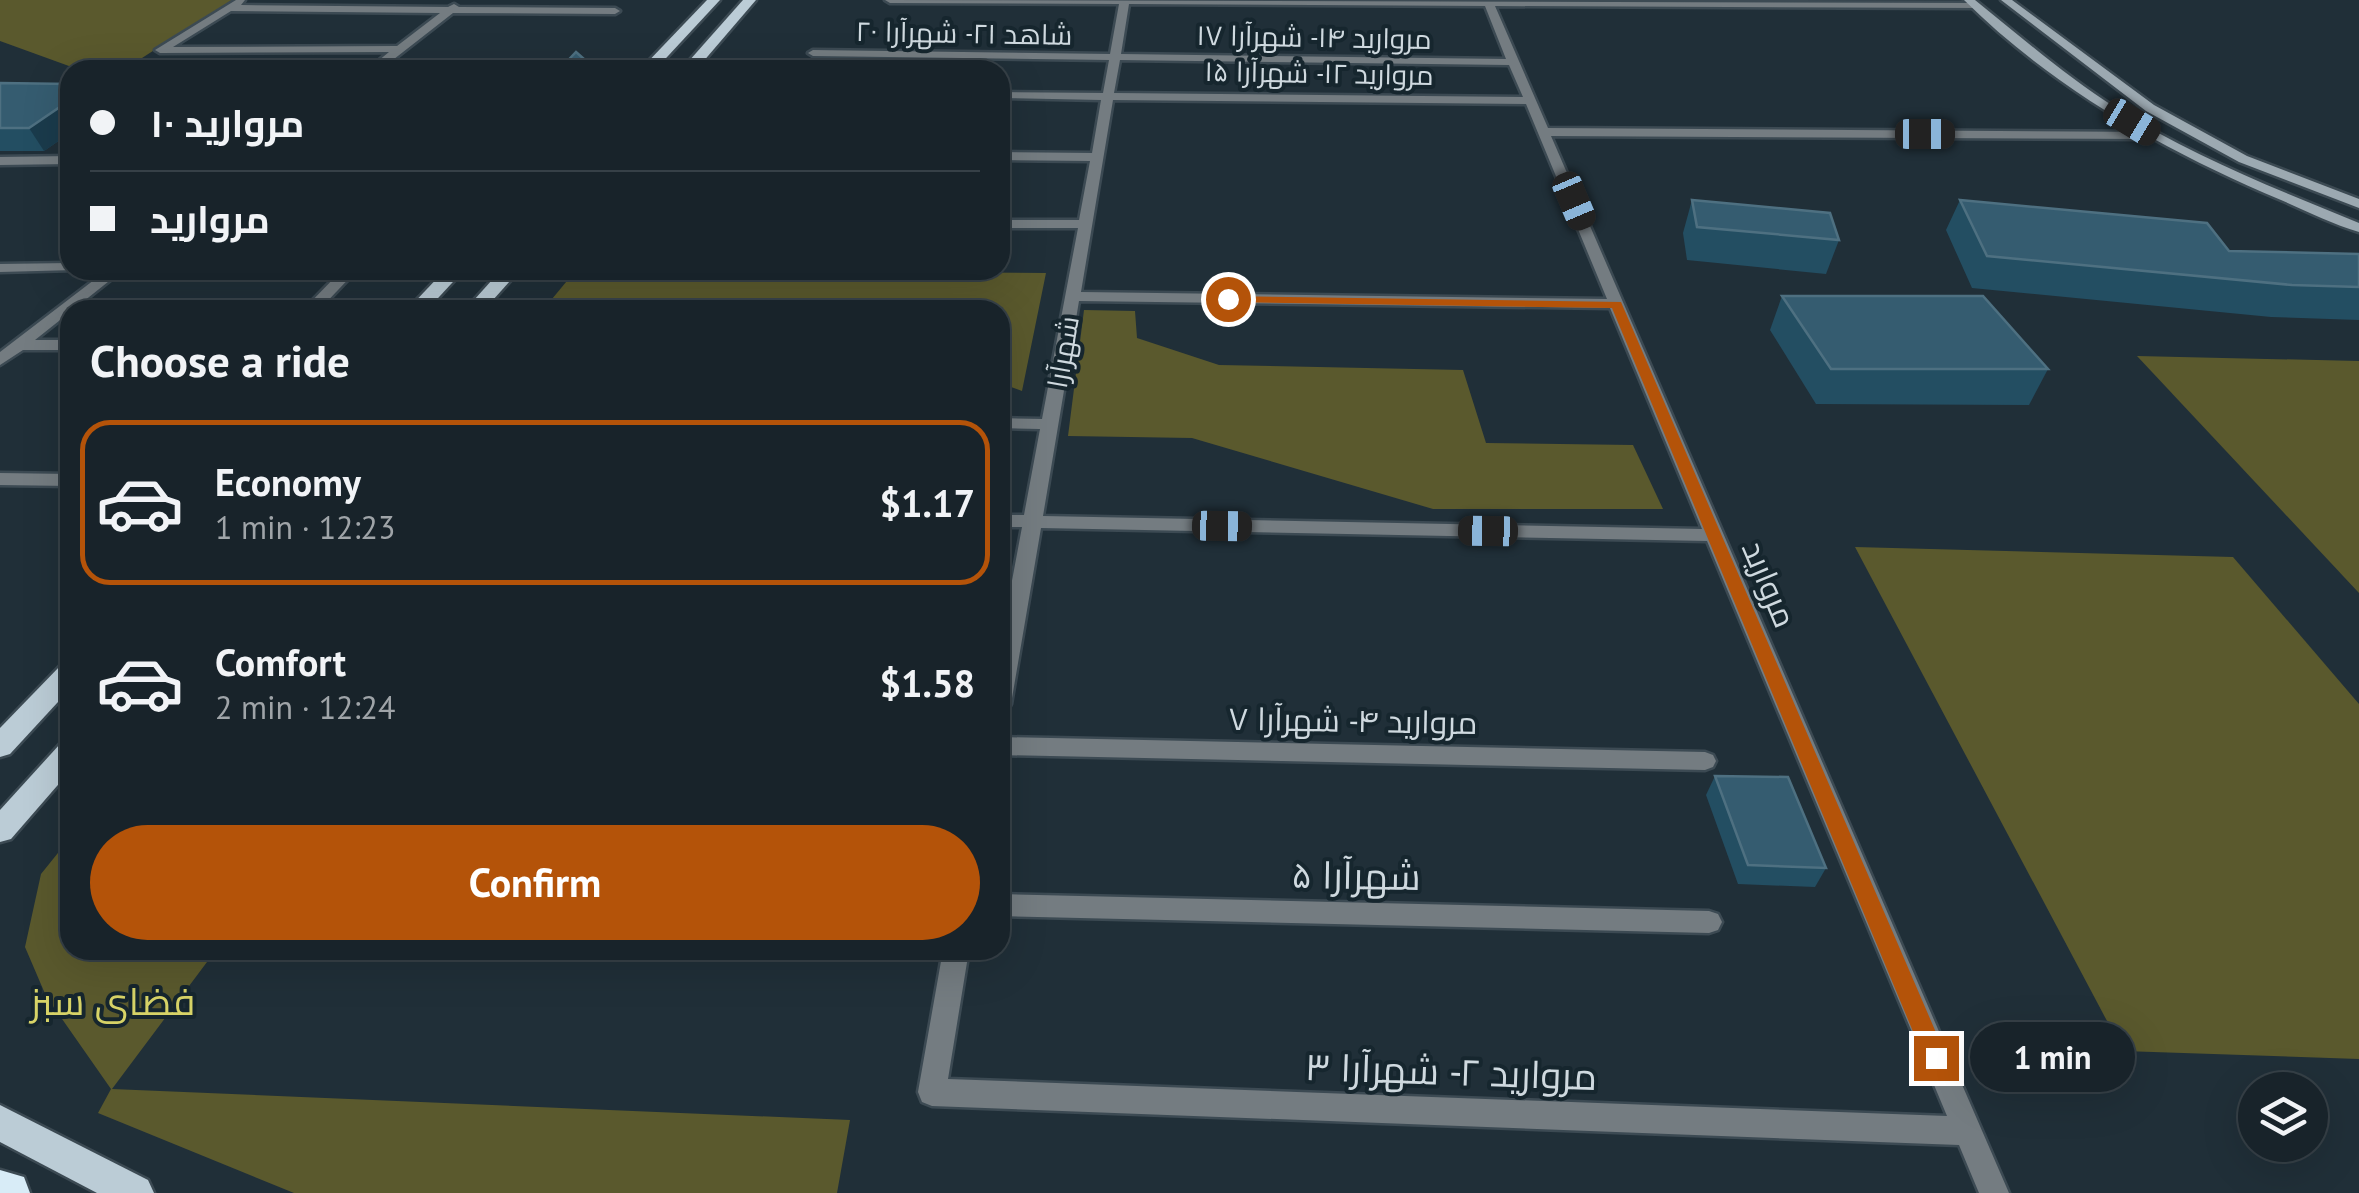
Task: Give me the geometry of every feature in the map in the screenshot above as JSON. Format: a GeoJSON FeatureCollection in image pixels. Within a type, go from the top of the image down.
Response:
{"type":"FeatureCollection","features":[{"type":"Feature","properties":{"kind":"highway"},"geometry":{"type":"LineString","coordinates":[[0,1192],[8,1193]]}},
{"type":"Feature","properties":{"kind":"main road"},"geometry":{"type":"LineString","coordinates":[[657,60],[714,0]]}},
{"type":"Feature","properties":{"kind":"main road"},"geometry":{"type":"LineString","coordinates":[[697,60],[750,0]]}},
{"type":"Feature","properties":{"kind":"main road"},"geometry":{"type":"LineString","coordinates":[[2006,0],[2150,108],[2243,158],[2359,204]]}},
{"type":"Feature","properties":{"kind":"main road"},"geometry":{"type":"LineString","coordinates":[[1973,3],[2066,78],[2153,135],[2210,166],[2359,228]]}},
{"type":"Feature","properties":{"kind":"main road"},"geometry":{"type":"LineString","coordinates":[[426,300],[445,280]]}},
{"type":"Feature","properties":{"kind":"main road"},"geometry":{"type":"LineString","coordinates":[[483,300],[502,280]]}},
{"type":"Feature","properties":{"kind":"main road"},"geometry":{"type":"LineString","coordinates":[[0,746],[60,683]]}},
{"type":"Feature","properties":{"kind":"main road"},"geometry":{"type":"LineString","coordinates":[[0,830],[60,763]]}},
{"type":"Feature","properties":{"kind":"main road"},"geometry":{"type":"LineString","coordinates":[[0,1123],[135,1193]]}},
{"type":"Feature","properties":{"kind":"street"},"geometry":{"type":"LineString","coordinates":[[242,0],[160,50],[399,50]]}},
{"type":"Feature","properties":{"kind":"street"},"geometry":{"type":"LineString","coordinates":[[386,60],[462,0]]}},
{"type":"Feature","properties":{"kind":"street"},"geometry":{"type":"LineString","coordinates":[[890,0],[1973,3]]}},
{"type":"Feature","properties":{"kind":"street","name":"شهرآرا"},"geometry":{"type":"LineString","coordinates":[[1010,647],[1125,2]]}},
{"type":"Feature","properties":{"kind":"street","name":"مروارید"},"geometry":{"type":"LineString","coordinates":[[1488,3],[1994,1193]]}},
{"type":"Feature","properties":{"kind":"street"},"geometry":{"type":"LineString","coordinates":[[229,8],[616,12]]}},
{"type":"Feature","properties":{"kind":"street","name":"شاهد ۲۱- شهرآرا ۲۰"},"geometry":{"type":"LineString","coordinates":[[813,53],[1115,58]]}},
{"type":"Feature","properties":{"kind":"street","name":"مروارید ۱۴- شهرآرا ۱۷"},"geometry":{"type":"LineString","coordinates":[[1115,58],[1513,62]]}},
{"type":"Feature","properties":{"kind":"street","name":"مروارید ۱۲- شهرآرا ۱۵"},"geometry":{"type":"LineString","coordinates":[[1010,95],[1530,101]]}},
{"type":"Feature","properties":{"kind":"street"},"geometry":{"type":"LineString","coordinates":[[1545,132],[2153,135]]}},
{"type":"Feature","properties":{"kind":"street"},"geometry":{"type":"LineString","coordinates":[[1010,156],[1097,157]]}},
{"type":"Feature","properties":{"kind":"street"},"geometry":{"type":"LineString","coordinates":[[0,161],[60,160]]}},
{"type":"Feature","properties":{"kind":"street"},"geometry":{"type":"LineString","coordinates":[[1010,224],[1085,224]]}},
{"type":"Feature","properties":{"kind":"street"},"geometry":{"type":"LineString","coordinates":[[0,268],[60,267]]}},
{"type":"Feature","properties":{"kind":"street"},"geometry":{"type":"LineString","coordinates":[[78,300],[103,280]]}},
{"type":"Feature","properties":{"kind":"street"},"geometry":{"type":"LineString","coordinates":[[321,300],[340,280]]}},
{"type":"Feature","properties":{"kind":"street"},"geometry":{"type":"LineString","coordinates":[[1072,296],[1617,304]]}},
{"type":"Feature","properties":{"kind":"street"},"geometry":{"type":"LineString","coordinates":[[0,360],[60,314]]}},
{"type":"Feature","properties":{"kind":"street"},"geometry":{"type":"LineString","coordinates":[[20,345],[60,345]]}},
{"type":"Feature","properties":{"kind":"street"},"geometry":{"type":"LineString","coordinates":[[1010,423],[1050,424]]}},
{"type":"Feature","properties":{"kind":"street"},"geometry":{"type":"LineString","coordinates":[[0,479],[60,480]]}},
{"type":"Feature","properties":{"kind":"street"},"geometry":{"type":"LineString","coordinates":[[1010,522],[1716,535]]}},
{"type":"Feature","properties":{"kind":"street","name":"مروارید ۴- شهرآرا ۷"},"geometry":{"type":"LineString","coordinates":[[1010,746],[1705,762]]}},
{"type":"Feature","properties":{"kind":"street","name":"شهرآرا ۵"},"geometry":{"type":"LineString","coordinates":[[1010,904],[1710,922]]}},
{"type":"Feature","properties":{"kind":"street","name":"مروارید ۲- شهرآرا ۳"},"geometry":{"type":"LineString","coordinates":[[954,960],[932,1092],[1966,1131]]}},
{"type":"Feature","properties":{"kind":"green space"},"geometry":{"type":"Polygon","coordinates":[[[0,0],[232,0],[142,58],[259,60],[60,63],[0,41],[0,0]]]}},
{"type":"Feature","properties":{"kind":"green space"},"geometry":{"type":"Polygon","coordinates":[[[1010,273],[1046,273],[1022,391],[1010,387],[1010,300],[552,299],[568,280],[1010,280],[1010,273]]]}},
{"type":"Feature","properties":{"kind":"green space"},"geometry":{"type":"Polygon","coordinates":[[[1084,310],[1135,311],[1137,338],[1219,365],[1463,370],[1486,443],[1633,445],[1663,509],[1433,509],[1192,438],[1068,436],[1084,310]]]}},
{"type":"Feature","properties":{"kind":"green space"},"geometry":{"type":"Polygon","coordinates":[[[2137,356],[2359,361],[2359,593],[2137,356]]]}},
{"type":"Feature","properties":{"kind":"green space"},"geometry":{"type":"Polygon","coordinates":[[[1855,547],[2233,557],[2359,704],[2359,1059],[2123,1051],[1855,547]]]}},
{"type":"Feature","properties":{"kind":"green space","name":"فضای سبز"},"geometry":{"type":"Polygon","coordinates":[[[60,850],[60,960],[209,960],[112,1089],[850,1120],[837,1193],[294,1193],[98,1113],[111,1089],[46,996],[25,947],[41,874],[60,850]]]}},
{"type":"Feature","properties":{"kind":"building"},"geometry":{"type":"Polygon","coordinates":[[[576,52],[585,60],[568,60],[576,52]]]}},
{"type":"Feature","properties":{"kind":"building"},"geometry":{"type":"Polygon","coordinates":[[[0,83],[60,84],[60,107],[29,128],[0,128],[0,83]]]}},
{"type":"Feature","properties":{"kind":"building"},"geometry":{"type":"Polygon","coordinates":[[[1692,200],[1830,213],[1839,240],[1697,227],[1692,200]]]}},
{"type":"Feature","properties":{"kind":"building"},"geometry":{"type":"Polygon","coordinates":[[[1960,200],[2207,223],[2229,251],[2359,254],[2359,287],[2292,285],[1987,256],[1960,200]]]}},
{"type":"Feature","properties":{"kind":"building"},"geometry":{"type":"Polygon","coordinates":[[[1782,296],[1983,296],[2048,369],[1831,369],[1782,296]]]}},
{"type":"Feature","properties":{"kind":"building"},"geometry":{"type":"Polygon","coordinates":[[[1715,776],[1788,777],[1826,868],[1748,865],[1715,776]]]}},
{"type":"Feature","properties":{"kind":"route"},"geometry":{"type":"LineString","coordinates":[[1228,299],[1617,304],[1936,1058]]}}]}
